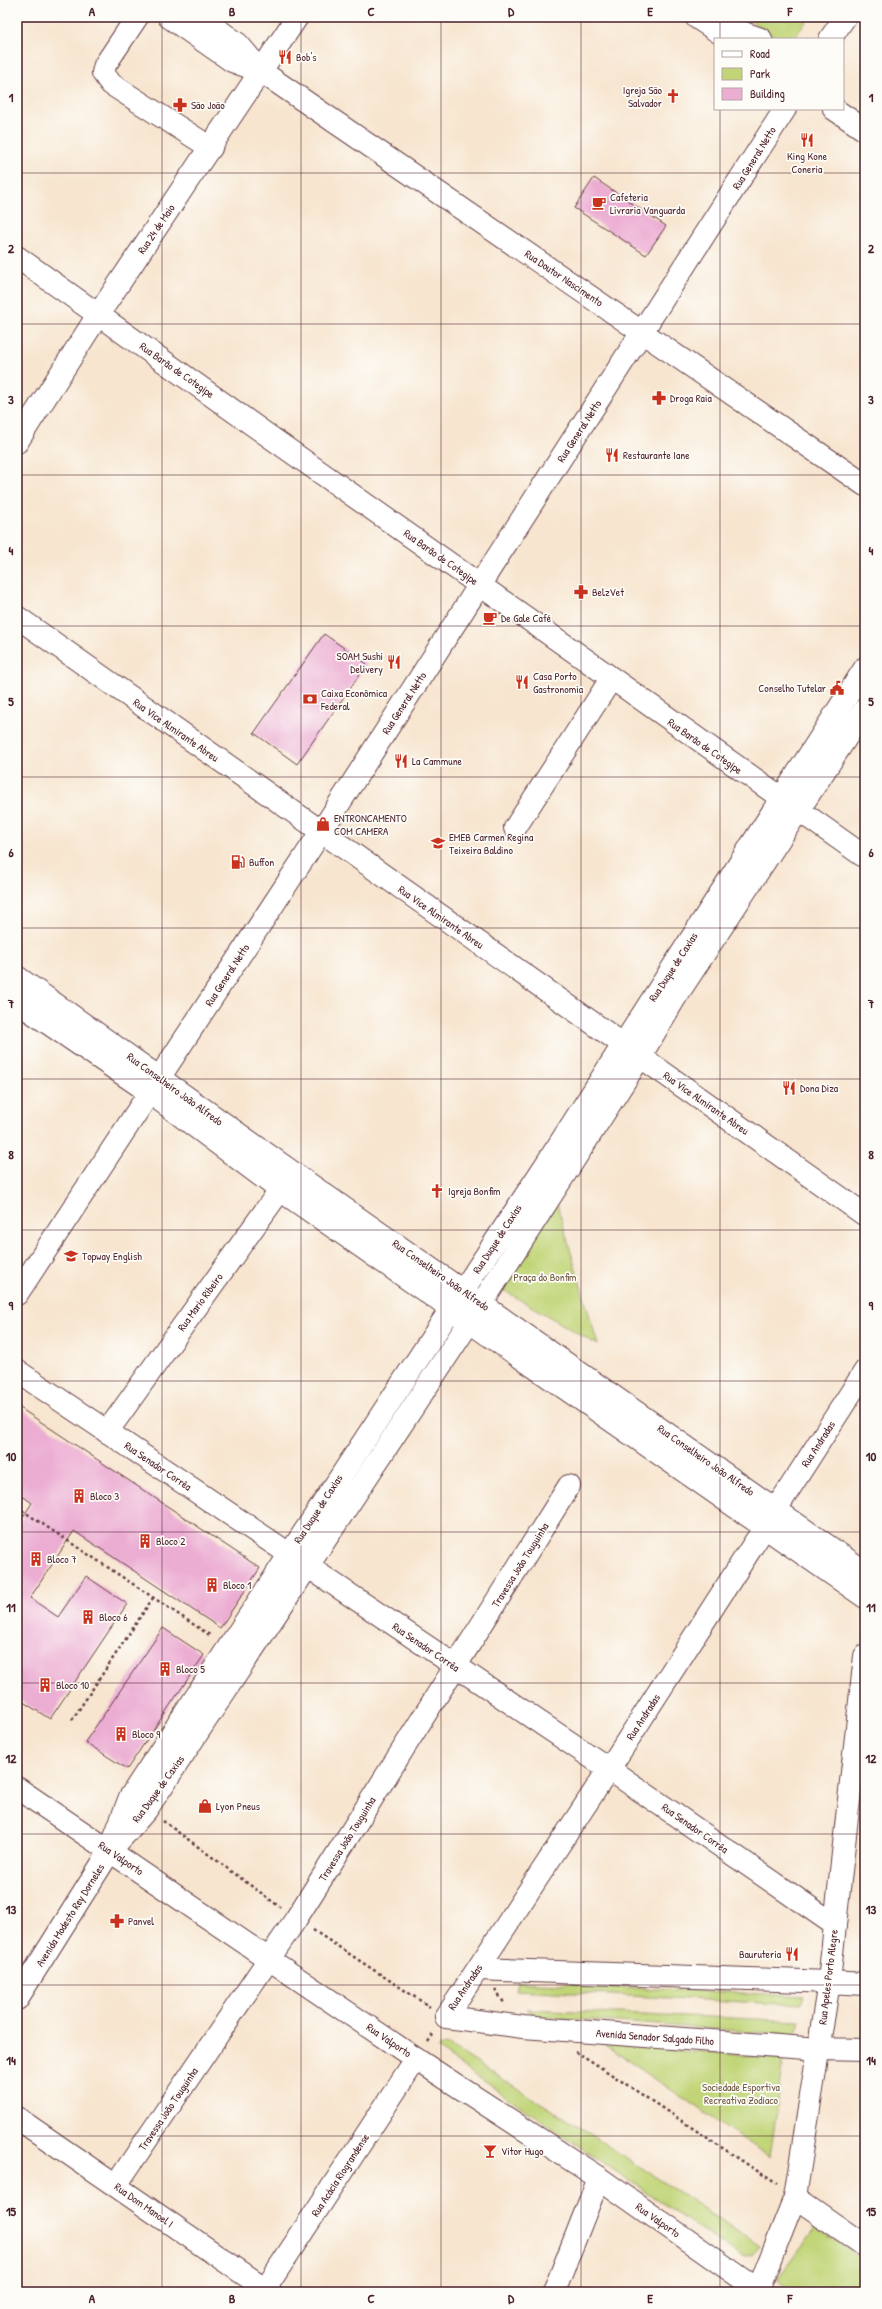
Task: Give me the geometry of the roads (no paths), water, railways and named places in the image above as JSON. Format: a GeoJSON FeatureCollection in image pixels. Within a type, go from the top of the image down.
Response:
{"type":"FeatureCollection","features":[{"type":"Feature","properties":{"kind":"street"},"geometry":{"type":"LineString","coordinates":[[137,17],[105,65],[103,73],[111,84],[210,148]]}},
{"type":"Feature","properties":{"kind":"street","name":"Rua Doutor Nascimento"},"geometry":{"type":"LineString","coordinates":[[170,17],[232,61],[262,72],[644,332],[865,485]]}},
{"type":"Feature","properties":{"kind":"street","name":"Rua Doutor Nascimento"},"geometry":{"type":"LineString","coordinates":[[200,17],[238,44],[262,72]]}},
{"type":"Feature","properties":{"kind":"street","name":"Rua 24 de Maio"},"geometry":{"type":"LineString","coordinates":[[17,442],[98,315],[262,72],[297,17]]}},
{"type":"Feature","properties":{"kind":"street"},"geometry":{"type":"LineString","coordinates":[[696,17],[728,38]]}},
{"type":"Feature","properties":{"kind":"street"},"geometry":{"type":"LineString","coordinates":[[721,17],[744,33],[758,38]]}},
{"type":"Feature","properties":{"kind":"street","name":"Rua General Netto"},"geometry":{"type":"LineString","coordinates":[[17,1294],[321,832],[644,332],[784,110]]}},
{"type":"Feature","properties":{"kind":"street"},"geometry":{"type":"LineString","coordinates":[[835,110],[865,130]]}},
{"type":"Feature","properties":{"kind":"street","name":"Rua Barão de Cotegipe"},"geometry":{"type":"LineString","coordinates":[[17,257],[480,584],[611,679],[865,857]]}},
{"type":"Feature","properties":{"kind":"street","name":"Rua Vice Almirante Abreu"},"geometry":{"type":"LineString","coordinates":[[17,617],[865,1215]]}},
{"type":"Feature","properties":{"kind":"street","name":"Rua Duque de Caxias"},"geometry":{"type":"LineString","coordinates":[[790,805],[831,722],[865,668]]}},
{"type":"Feature","properties":{"kind":"street"},"geometry":{"type":"LineString","coordinates":[[515,828],[611,679]]}},
{"type":"Feature","properties":{"kind":"street","name":"Rua Duque de Caxias"},"geometry":{"type":"LineString","coordinates":[[110,1851],[147,1809],[470,1322],[577,1155],[632,1051],[667,993],[790,805],[848,734],[865,709]]}},
{"type":"Feature","properties":{"kind":"street"},"geometry":{"type":"LineString","coordinates":[[831,722],[848,734]]}},
{"type":"Feature","properties":{"kind":"street","name":"Rua Conselheiro João Alfredo"},"geometry":{"type":"LineString","coordinates":[[22,993],[154,1084],[227,1138],[280,1190],[613,1421],[683,1457],[771,1518],[834,1563],[865,1597]]}},
{"type":"Feature","properties":{"kind":"street","name":"Rua Duque de Caxias"},"geometry":{"type":"LineString","coordinates":[[110,1851],[130,1798],[230,1649],[288,1555],[560,1143],[632,1051]]}},
{"type":"Feature","properties":{"kind":"street","name":"Rua Conselheiro João Alfredo"},"geometry":{"type":"LineString","coordinates":[[227,1138],[292,1172],[625,1403],[683,1457]]}},
{"type":"Feature","properties":{"kind":"street"},"geometry":{"type":"LineString","coordinates":[[560,1143],[577,1155]]}},
{"type":"Feature","properties":{"kind":"street","name":"Rua Mario Ribeiro"},"geometry":{"type":"LineString","coordinates":[[107,1432],[292,1172]]}},
{"type":"Feature","properties":{"kind":"street"},"geometry":{"type":"LineString","coordinates":[[370,1253],[383,1235]]}},
{"type":"Feature","properties":{"kind":"street","name":"Rua Senador Corrêa"},"geometry":{"type":"LineString","coordinates":[[17,1371],[288,1555],[609,1769],[834,1925]]}},
{"type":"Feature","properties":{"kind":"street","name":"Rua Andradas"},"geometry":{"type":"LineString","coordinates":[[446,2017],[609,1769],[865,1371]]}},
{"type":"Feature","properties":{"kind":"street"},"geometry":{"type":"LineString","coordinates":[[396,1391],[415,1404]]}},
{"type":"Feature","properties":{"kind":"street"},"geometry":{"type":"LineString","coordinates":[[613,1421],[625,1403]]}},
{"type":"Feature","properties":{"kind":"street"},"geometry":{"type":"LineString","coordinates":[[366,1437],[384,1451]]}},
{"type":"Feature","properties":{"kind":"street","name":"Travessa João Touguinha"},"geometry":{"type":"LineString","coordinates":[[116,2185],[269,1959],[456,1667],[569,1486]]}},
{"type":"Feature","properties":{"kind":"street","name":"Rua Conselheiro João Alfredo"},"geometry":{"type":"LineString","coordinates":[[834,1563],[865,1572]]}},
{"type":"Feature","properties":{"kind":"street","name":"Rua Apeles Porto Alegre"},"geometry":{"type":"LineString","coordinates":[[759,2291],[795,2197],[829,1982],[834,1925],[865,1656]]}},
{"type":"Feature","properties":{"kind":"street","name":"Rua Valporto"},"geometry":{"type":"LineString","coordinates":[[17,1788],[416,2059],[599,2178],[759,2291]]}},
{"type":"Feature","properties":{"kind":"street","name":"Avenida Modesto Rey Dorneles"},"geometry":{"type":"LineString","coordinates":[[17,1999],[110,1851]]}},
{"type":"Feature","properties":{"kind":"street"},"geometry":{"type":"LineString","coordinates":[[478,1969],[865,1984]]}},
{"type":"Feature","properties":{"kind":"street","name":"Avenida Senador Salgado Filho"},"geometry":{"type":"LineString","coordinates":[[446,2017],[523,2027],[819,2049],[865,2050]]}},
{"type":"Feature","properties":{"kind":"street","name":"Rua Acácia Riograndense"},"geometry":{"type":"LineString","coordinates":[[266,2291],[416,2059]]}},
{"type":"Feature","properties":{"kind":"street","name":"Rua Dom Manoel I"},"geometry":{"type":"LineString","coordinates":[[17,2118],[116,2185],[266,2291]]}},
{"type":"Feature","properties":{"kind":"street"},"geometry":{"type":"LineString","coordinates":[[554,2292],[599,2178]]}},
{"type":"Feature","properties":{"kind":"street"},"geometry":{"type":"LineString","coordinates":[[795,2197],[865,2246]]}},
{"type":"Feature","properties":{"kind":"place","name":"Bob's"},"geometry":{"type":"Point","coordinates":[285,57]}},
{"type":"Feature","properties":{"kind":"place","name":"Igreja São Salvador"},"geometry":{"type":"Point","coordinates":[673,96]}},
{"type":"Feature","properties":{"kind":"place","name":"São João"},"geometry":{"type":"Point","coordinates":[180,105]}},
{"type":"Feature","properties":{"kind":"place","name":"King Kone Coneria"},"geometry":{"type":"Point","coordinates":[807,140]}},
{"type":"Feature","properties":{"kind":"place","name":"Cafeteria Livraria Vanguarda"},"geometry":{"type":"Point","coordinates":[599,203]}},
{"type":"Feature","properties":{"kind":"place","name":"Droga Raia"},"geometry":{"type":"Point","coordinates":[659,398]}},
{"type":"Feature","properties":{"kind":"place","name":"Restaurante Iane"},"geometry":{"type":"Point","coordinates":[612,455]}},
{"type":"Feature","properties":{"kind":"place","name":"BelzVet"},"geometry":{"type":"Point","coordinates":[581,592]}},
{"type":"Feature","properties":{"kind":"place","name":"De Gale Café"},"geometry":{"type":"Point","coordinates":[490,618]}},
{"type":"Feature","properties":{"kind":"place","name":"SOAM Sushi Delivery"},"geometry":{"type":"Point","coordinates":[394,662]}},
{"type":"Feature","properties":{"kind":"place","name":"Casa Porto Gastronomia"},"geometry":{"type":"Point","coordinates":[522,682]}},
{"type":"Feature","properties":{"kind":"place","name":"Conselho Tutelar"},"geometry":{"type":"Point","coordinates":[837,688]}},
{"type":"Feature","properties":{"kind":"place","name":"Caixa Econômica Federal"},"geometry":{"type":"Point","coordinates":[310,699]}},
{"type":"Feature","properties":{"kind":"place","name":"La Cammune"},"geometry":{"type":"Point","coordinates":[401,761]}},
{"type":"Feature","properties":{"kind":"place","name":"ENTRONCAMENTO COM CAMERA"},"geometry":{"type":"Point","coordinates":[323,824]}},
{"type":"Feature","properties":{"kind":"place","name":"EMEB Carmen Regina Teixeira Baldino"},"geometry":{"type":"Point","coordinates":[438,843]}},
{"type":"Feature","properties":{"kind":"place","name":"Buffon"},"geometry":{"type":"Point","coordinates":[238,862]}},
{"type":"Feature","properties":{"kind":"place","name":"Dona Diza"},"geometry":{"type":"Point","coordinates":[789,1088]}},
{"type":"Feature","properties":{"kind":"place","name":"Igreja Bonfim"},"geometry":{"type":"Point","coordinates":[437,1191]}},
{"type":"Feature","properties":{"kind":"place","name":"Topway English"},"geometry":{"type":"Point","coordinates":[71,1256]}},
{"type":"Feature","properties":{"kind":"place","name":"Bloco 3"},"geometry":{"type":"Point","coordinates":[79,1496]}},
{"type":"Feature","properties":{"kind":"place","name":"Bloco 2"},"geometry":{"type":"Point","coordinates":[145,1541]}},
{"type":"Feature","properties":{"kind":"place","name":"Bloco 7"},"geometry":{"type":"Point","coordinates":[36,1559]}},
{"type":"Feature","properties":{"kind":"place","name":"Bloco 1"},"geometry":{"type":"Point","coordinates":[212,1585]}},
{"type":"Feature","properties":{"kind":"place","name":"Bloco 6"},"geometry":{"type":"Point","coordinates":[88,1617]}},
{"type":"Feature","properties":{"kind":"place","name":"Bloco 5"},"geometry":{"type":"Point","coordinates":[165,1669]}},
{"type":"Feature","properties":{"kind":"place","name":"Bloco 10"},"geometry":{"type":"Point","coordinates":[45,1685]}},
{"type":"Feature","properties":{"kind":"place","name":"Bloco 9"},"geometry":{"type":"Point","coordinates":[121,1734]}},
{"type":"Feature","properties":{"kind":"place","name":"Lyon Pneus"},"geometry":{"type":"Point","coordinates":[205,1806]}},
{"type":"Feature","properties":{"kind":"place","name":"Panvel"},"geometry":{"type":"Point","coordinates":[117,1921]}},
{"type":"Feature","properties":{"kind":"place","name":"Bauruteria"},"geometry":{"type":"Point","coordinates":[792,1954]}},
{"type":"Feature","properties":{"kind":"place","name":"Vitor Hugo"},"geometry":{"type":"Point","coordinates":[490,2151]}},
{"type":"Feature","properties":{"kind":"park label","name":"Praça do Bonfim"},"geometry":{"type":"Point","coordinates":[545,1277]}},
{"type":"Feature","properties":{"kind":"park label","name":"Sociedade Esportiva Recreativa Zodíaco"},"geometry":{"type":"Point","coordinates":[741,2093]}}]}
